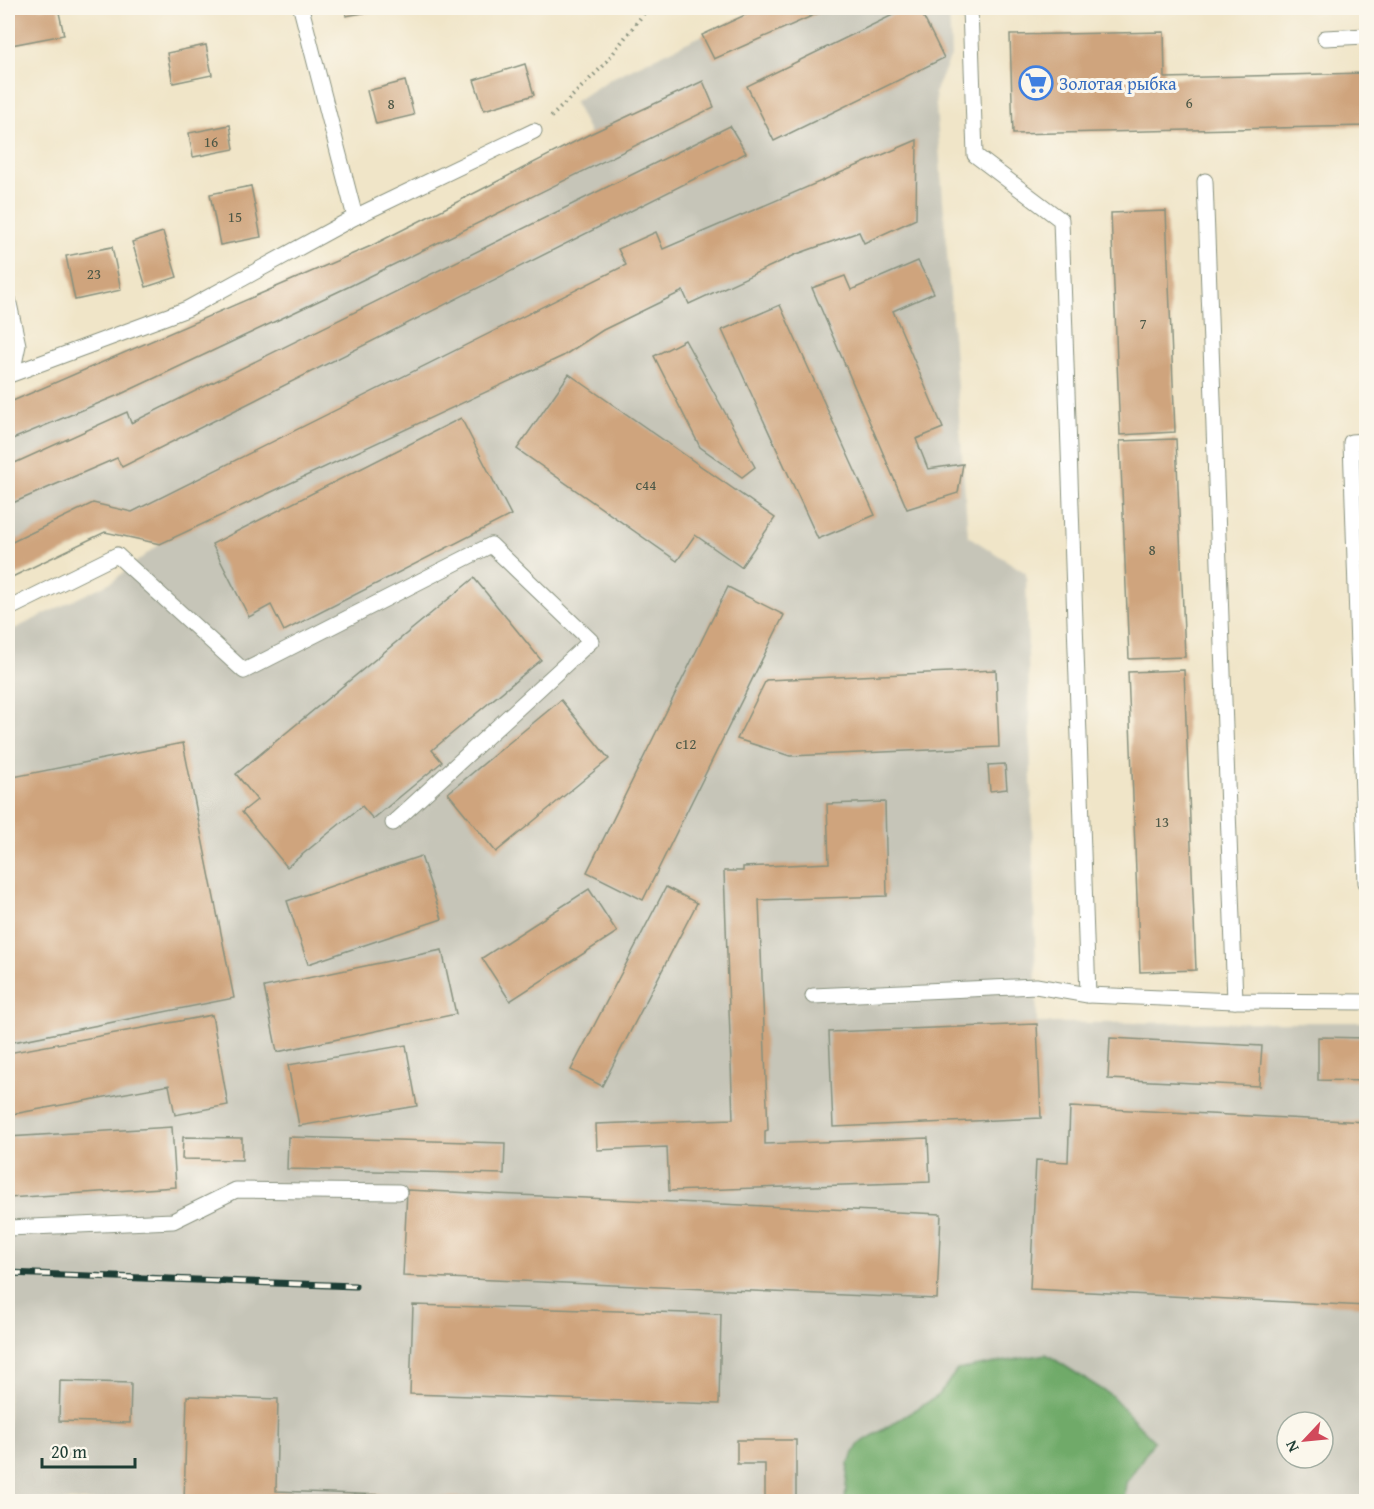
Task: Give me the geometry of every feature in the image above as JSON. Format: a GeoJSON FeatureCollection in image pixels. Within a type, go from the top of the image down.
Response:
{"type":"FeatureCollection","features":[{"type":"Feature","properties":{"kind":"lane"},"geometry":{"type":"LineString","coordinates":[[301,8],[355,217]]}},
{"type":"Feature","properties":{"kind":"lane"},"geometry":{"type":"LineString","coordinates":[[970,8],[975,155],[1061,220],[1088,995]]}},
{"type":"Feature","properties":{"kind":"lane"},"geometry":{"type":"LineString","coordinates":[[1324,39],[1366,36]]}},
{"type":"Feature","properties":{"kind":"lane"},"geometry":{"type":"LineString","coordinates":[[10,375],[187,309],[355,217],[534,131]]}},
{"type":"Feature","properties":{"kind":"lane"},"geometry":{"type":"LineString","coordinates":[[1206,181],[1235,1001]]}},
{"type":"Feature","properties":{"kind":"lane"},"geometry":{"type":"LineString","coordinates":[[8,299],[18,345],[10,375]]}},
{"type":"Feature","properties":{"kind":"lane"},"geometry":{"type":"LineString","coordinates":[[1366,441],[1351,442],[1366,883]]}},
{"type":"Feature","properties":{"kind":"lane"},"geometry":{"type":"LineString","coordinates":[[8,609],[117,555],[244,671],[491,545],[591,641],[393,823]]}},
{"type":"Feature","properties":{"kind":"lane"},"geometry":{"type":"LineString","coordinates":[[813,996],[1036,986],[1088,995],[1235,1001],[1366,1002]]}},
{"type":"Feature","properties":{"kind":"lane"},"geometry":{"type":"LineString","coordinates":[[8,1228],[173,1221],[236,1190],[399,1192]]}},
{"type":"Feature","properties":{"kind":"path"},"geometry":{"type":"LineString","coordinates":[[534,131],[554,115],[603,66],[648,8]]}},
{"type":"Feature","properties":{"kind":"shaded area"},"geometry":{"type":"Polygon","coordinates":[[[760,8],[949,8],[951,56],[935,92],[968,536],[1026,573],[1037,1023],[1366,1022],[1366,1501],[8,1501],[8,632],[113,581],[159,544],[105,532],[8,579],[8,403],[371,246],[590,134],[574,102],[612,78],[760,8]]]}},
{"type":"Feature","properties":{"kind":"green space"},"geometry":{"type":"Polygon","coordinates":[[[1046,1354],[1111,1395],[1154,1441],[1126,1483],[1124,1501],[845,1501],[848,1464],[859,1444],[938,1396],[957,1370],[1046,1354]]]}},
{"type":"Feature","properties":{"kind":"building"},"geometry":{"type":"Polygon","coordinates":[[[8,8],[58,8],[64,35],[11,45],[8,8]]]}},
{"type":"Feature","properties":{"kind":"building"},"geometry":{"type":"Polygon","coordinates":[[[345,8],[386,8],[386,9],[346,16],[345,8]]]}},
{"type":"Feature","properties":{"kind":"building"},"geometry":{"type":"Polygon","coordinates":[[[760,8],[830,8],[714,59],[702,35],[760,8]]]}},
{"type":"Feature","properties":{"kind":"building"},"geometry":{"type":"Polygon","coordinates":[[[907,8],[919,8],[944,58],[774,141],[747,86],[907,8]]]}},
{"type":"Feature","properties":{"kind":"building"},"geometry":{"type":"Polygon","coordinates":[[[1164,32],[1165,78],[1366,73],[1366,126],[1013,134],[1010,35],[1164,32]]]}},
{"type":"Feature","properties":{"kind":"building"},"geometry":{"type":"Polygon","coordinates":[[[206,45],[212,75],[173,83],[167,53],[206,45]]]}},
{"type":"Feature","properties":{"kind":"building"},"geometry":{"type":"Polygon","coordinates":[[[525,64],[534,95],[484,110],[474,80],[525,64]]]}},
{"type":"Feature","properties":{"kind":"building"},"geometry":{"type":"Polygon","coordinates":[[[405,81],[414,115],[376,124],[367,91],[405,81]]]}},
{"type":"Feature","properties":{"kind":"building"},"geometry":{"type":"Polygon","coordinates":[[[703,81],[714,107],[348,287],[121,394],[8,441],[8,403],[371,246],[590,134],[703,81]]]}},
{"type":"Feature","properties":{"kind":"building"},"geometry":{"type":"Polygon","coordinates":[[[230,125],[234,149],[193,157],[189,133],[230,125]]]}},
{"type":"Feature","properties":{"kind":"building"},"geometry":{"type":"Polygon","coordinates":[[[730,126],[746,153],[122,467],[117,458],[8,505],[8,466],[127,412],[131,423],[730,126]]]}},
{"type":"Feature","properties":{"kind":"building"},"geometry":{"type":"Polygon","coordinates":[[[917,140],[916,219],[864,243],[859,232],[797,254],[689,304],[683,291],[603,330],[563,356],[160,544],[105,532],[8,579],[8,544],[93,503],[132,512],[626,265],[618,249],[656,232],[663,249],[917,140]]]}},
{"type":"Feature","properties":{"kind":"building"},"geometry":{"type":"Polygon","coordinates":[[[251,186],[261,237],[220,245],[210,194],[251,186]]]}},
{"type":"Feature","properties":{"kind":"building"},"geometry":{"type":"Polygon","coordinates":[[[1166,211],[1175,432],[1120,435],[1111,213],[1166,211]]]}},
{"type":"Feature","properties":{"kind":"building"},"geometry":{"type":"Polygon","coordinates":[[[163,232],[177,277],[146,287],[132,242],[163,232]]]}},
{"type":"Feature","properties":{"kind":"building"},"geometry":{"type":"Polygon","coordinates":[[[112,247],[121,290],[75,300],[66,256],[112,247]]]}},
{"type":"Feature","properties":{"kind":"building"},"geometry":{"type":"Polygon","coordinates":[[[918,261],[934,293],[893,311],[943,428],[916,439],[928,469],[963,464],[958,493],[907,509],[812,288],[845,276],[851,290],[918,261]]]}},
{"type":"Feature","properties":{"kind":"building"},"geometry":{"type":"Polygon","coordinates":[[[780,305],[875,515],[818,539],[722,330],[780,305]]]}},
{"type":"Feature","properties":{"kind":"building"},"geometry":{"type":"Polygon","coordinates":[[[685,340],[755,467],[742,477],[700,447],[654,356],[685,340]]]}},
{"type":"Feature","properties":{"kind":"building"},"geometry":{"type":"Polygon","coordinates":[[[569,374],[775,518],[741,567],[695,535],[677,561],[517,449],[569,374]]]}},
{"type":"Feature","properties":{"kind":"building"},"geometry":{"type":"Polygon","coordinates":[[[461,418],[511,515],[284,631],[271,605],[249,617],[212,544],[461,418]]]}},
{"type":"Feature","properties":{"kind":"building"},"geometry":{"type":"Polygon","coordinates":[[[1176,439],[1185,657],[1129,659],[1120,441],[1176,439]]]}},
{"type":"Feature","properties":{"kind":"building"},"geometry":{"type":"Polygon","coordinates":[[[474,578],[541,660],[432,750],[442,762],[373,819],[362,806],[287,867],[242,812],[257,800],[236,774],[474,578]]]}},
{"type":"Feature","properties":{"kind":"building"},"geometry":{"type":"Polygon","coordinates":[[[728,587],[784,615],[643,900],[587,872],[728,587]]]}},
{"type":"Feature","properties":{"kind":"building"},"geometry":{"type":"Polygon","coordinates":[[[996,670],[999,747],[790,756],[737,739],[766,680],[996,670]]]}},
{"type":"Feature","properties":{"kind":"building"},"geometry":{"type":"Polygon","coordinates":[[[1184,670],[1196,970],[1140,972],[1128,672],[1184,670]]]}},
{"type":"Feature","properties":{"kind":"building"},"geometry":{"type":"Polygon","coordinates":[[[561,700],[609,759],[496,852],[448,793],[561,700]]]}},
{"type":"Feature","properties":{"kind":"building"},"geometry":{"type":"Polygon","coordinates":[[[183,743],[234,998],[8,1043],[8,778],[183,743]]]}},
{"type":"Feature","properties":{"kind":"building"},"geometry":{"type":"Polygon","coordinates":[[[1005,764],[1007,789],[990,791],[988,765],[1005,764]]]}},
{"type":"Feature","properties":{"kind":"building"},"geometry":{"type":"Polygon","coordinates":[[[885,802],[887,896],[759,900],[768,1130],[765,1131],[765,1144],[928,1138],[930,1182],[669,1191],[667,1147],[597,1150],[596,1124],[733,1119],[724,871],[743,871],[743,867],[829,863],[827,804],[885,802]]]}},
{"type":"Feature","properties":{"kind":"building"},"geometry":{"type":"Polygon","coordinates":[[[421,856],[442,919],[308,964],[287,901],[421,856]]]}},
{"type":"Feature","properties":{"kind":"building"},"geometry":{"type":"Polygon","coordinates":[[[666,887],[697,903],[602,1086],[571,1070],[666,887]]]}},
{"type":"Feature","properties":{"kind":"building"},"geometry":{"type":"Polygon","coordinates":[[[589,889],[617,932],[510,1001],[482,958],[589,889]]]}},
{"type":"Feature","properties":{"kind":"building"},"geometry":{"type":"Polygon","coordinates":[[[442,950],[456,1014],[277,1052],[264,987],[442,950]]]}},
{"type":"Feature","properties":{"kind":"building"},"geometry":{"type":"Polygon","coordinates":[[[212,1015],[228,1105],[175,1115],[169,1085],[8,1115],[8,1053],[212,1015]]]}},
{"type":"Feature","properties":{"kind":"building"},"geometry":{"type":"Polygon","coordinates":[[[1037,1024],[1041,1118],[833,1127],[829,1032],[1037,1024]]]}},
{"type":"Feature","properties":{"kind":"building"},"geometry":{"type":"Polygon","coordinates":[[[1318,1037],[1366,1038],[1366,1081],[1318,1080],[1318,1037]]]}},
{"type":"Feature","properties":{"kind":"building"},"geometry":{"type":"Polygon","coordinates":[[[1110,1038],[1262,1046],[1259,1086],[1108,1079],[1110,1038]]]}},
{"type":"Feature","properties":{"kind":"building"},"geometry":{"type":"Polygon","coordinates":[[[406,1045],[417,1106],[299,1126],[288,1065],[406,1045]]]}},
{"type":"Feature","properties":{"kind":"building"},"geometry":{"type":"Polygon","coordinates":[[[1070,1107],[1366,1122],[1366,1306],[1030,1289],[1036,1160],[1068,1162],[1070,1107]]]}},
{"type":"Feature","properties":{"kind":"building"},"geometry":{"type":"Polygon","coordinates":[[[172,1127],[176,1187],[8,1198],[8,1137],[172,1127]]]}},
{"type":"Feature","properties":{"kind":"building"},"geometry":{"type":"Polygon","coordinates":[[[183,1137],[242,1138],[242,1160],[182,1159],[183,1137]]]}},
{"type":"Feature","properties":{"kind":"building"},"geometry":{"type":"Polygon","coordinates":[[[288,1137],[505,1143],[504,1174],[287,1169],[288,1137]]]}},
{"type":"Feature","properties":{"kind":"building"},"geometry":{"type":"Polygon","coordinates":[[[407,1190],[941,1214],[937,1299],[403,1276],[407,1190]]]}},
{"type":"Feature","properties":{"kind":"building"},"geometry":{"type":"Polygon","coordinates":[[[413,1305],[721,1314],[719,1404],[410,1394],[413,1305]]]}},
{"type":"Feature","properties":{"kind":"building"},"geometry":{"type":"Polygon","coordinates":[[[60,1381],[131,1383],[130,1423],[59,1421],[60,1381]]]}},
{"type":"Feature","properties":{"kind":"building"},"geometry":{"type":"Polygon","coordinates":[[[187,1396],[278,1399],[276,1491],[580,1502],[184,1502],[187,1396]]]}},
{"type":"Feature","properties":{"kind":"building"},"geometry":{"type":"Polygon","coordinates":[[[737,1440],[796,1440],[796,1502],[765,1502],[765,1464],[737,1464],[737,1440]]]}},
{"type":"Feature","properties":{"kind":"railway"},"geometry":{"type":"LineString","coordinates":[[8,1273],[355,1286]]}},
{"type":"Feature","properties":{"kind":"place","name":"Золотая рыбка"},"geometry":{"type":"Point","coordinates":[1036,83]}}]}
